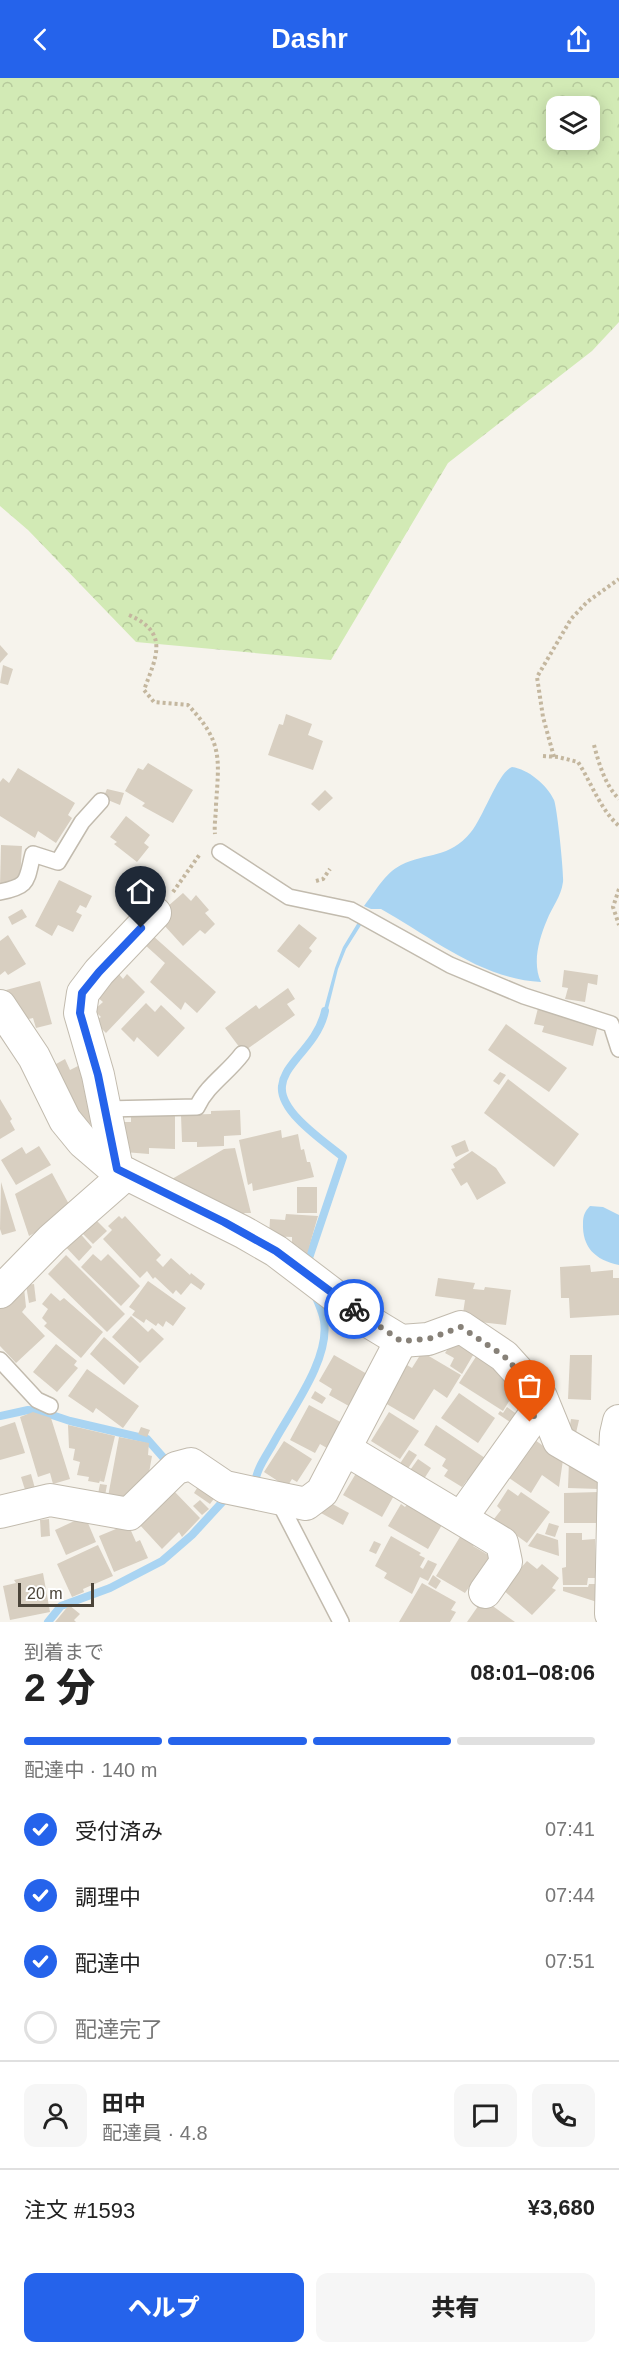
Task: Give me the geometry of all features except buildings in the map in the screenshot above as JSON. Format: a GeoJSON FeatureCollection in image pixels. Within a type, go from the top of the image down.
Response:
{"type":"FeatureCollection","features":[{"type":"Feature","properties":{"kind":"street"},"geometry":{"type":"LineString","coordinates":[[121,1171],[98,1075],[80,1013],[82,993],[155,913]]}},
{"type":"Feature","properties":{"kind":"street"},"geometry":{"type":"LineString","coordinates":[[0,1006],[34,1057],[65,1120],[83,1142],[121,1171],[214,1216],[276,1251],[368,1320],[401,1341],[428,1339],[461,1327],[504,1356],[541,1396],[559,1441],[614,1473]]}},
{"type":"Feature","properties":{"kind":"street"},"geometry":{"type":"LineString","coordinates":[[0,1292],[121,1171]]}},
{"type":"Feature","properties":{"kind":"street"},"geometry":{"type":"LineString","coordinates":[[0,1512],[50,1500],[129,1514],[176,1468],[191,1464],[225,1487],[306,1504],[322,1492],[401,1341]]}},
{"type":"Feature","properties":{"kind":"street"},"geometry":{"type":"LineString","coordinates":[[461,1518],[543,1402]]}},
{"type":"Feature","properties":{"kind":"street"},"geometry":{"type":"LineString","coordinates":[[615,1620],[611,1614],[614,1473],[619,1421]]}},
{"type":"Feature","properties":{"kind":"street"},"geometry":{"type":"LineString","coordinates":[[345,1449],[502,1543],[506,1562],[485,1592]]}},
{"type":"Feature","properties":{"kind":"lane"},"geometry":{"type":"LineString","coordinates":[[0,892],[19,888],[26,881],[33,854],[58,862],[82,822],[101,801]]}},
{"type":"Feature","properties":{"kind":"lane"},"geometry":{"type":"LineString","coordinates":[[220,852],[289,897],[351,910],[450,965],[524,996],[611,1024],[619,1049]]}},
{"type":"Feature","properties":{"kind":"lane"},"geometry":{"type":"LineString","coordinates":[[105,1109],[197,1107],[209,1086],[231,1068],[242,1054]]}},
{"type":"Feature","properties":{"kind":"lane"},"geometry":{"type":"LineString","coordinates":[[0,1360],[37,1400],[50,1406]]}},
{"type":"Feature","properties":{"kind":"lane"},"geometry":{"type":"LineString","coordinates":[[277,1498],[341,1622]]}},
{"type":"Feature","properties":{"kind":"path"},"geometry":{"type":"LineString","coordinates":[[554,757],[543,717],[537,676],[571,619],[587,602],[619,579]]}},
{"type":"Feature","properties":{"kind":"path"},"geometry":{"type":"LineString","coordinates":[[129,615],[151,629],[158,651],[144,690],[154,702],[188,705],[203,721],[217,746],[215,831],[220,852]]}},
{"type":"Feature","properties":{"kind":"path"},"geometry":{"type":"LineString","coordinates":[[594,745],[599,764],[611,791],[619,799]]}},
{"type":"Feature","properties":{"kind":"path"},"geometry":{"type":"LineString","coordinates":[[543,756],[578,762],[593,786],[603,809],[619,826]]}},
{"type":"Feature","properties":{"kind":"path"},"geometry":{"type":"LineString","coordinates":[[209,840],[215,831]]}},
{"type":"Feature","properties":{"kind":"path"},"geometry":{"type":"LineString","coordinates":[[155,913],[180,884],[203,849]]}},
{"type":"Feature","properties":{"kind":"path"},"geometry":{"type":"LineString","coordinates":[[619,889],[612,907],[619,925]]}},
{"type":"Feature","properties":{"kind":"green space"},"geometry":{"type":"Polygon","coordinates":[[[0,78],[619,78],[619,322],[592,351],[448,463],[331,660],[136,642],[28,530],[0,506],[0,78]]]}},
{"type":"Feature","properties":{"kind":"water"},"geometry":{"type":"Polygon","coordinates":[[[512,767],[530,774],[542,783],[554,800],[557,814],[563,882],[539,943],[537,967],[541,982],[519,979],[477,965],[381,909],[364,906],[395,868],[446,851],[463,841],[476,825],[501,777],[512,767]]]}},
{"type":"Feature","properties":{"kind":"water"},"geometry":{"type":"Polygon","coordinates":[[[360,919],[363,922],[346,949],[338,969],[325,1021],[321,1020],[343,947],[360,919]]]}},
{"type":"Feature","properties":{"kind":"water"},"geometry":{"type":"Polygon","coordinates":[[[590,1206],[603,1207],[619,1215],[619,1265],[603,1260],[588,1246],[583,1231],[583,1220],[590,1206]]]}},
{"type":"Feature","properties":{"kind":"waterway"},"geometry":{"type":"LineString","coordinates":[[307,1264],[343,1157],[295,1116],[283,1096],[282,1086],[287,1071],[318,1031],[325,1011]]}},
{"type":"Feature","properties":{"kind":"waterway"},"geometry":{"type":"LineString","coordinates":[[255,1484],[260,1468],[316,1367],[324,1336],[324,1321],[315,1295]]}},
{"type":"Feature","properties":{"kind":"waterway"},"geometry":{"type":"LineString","coordinates":[[0,1416],[28,1410],[40,1411],[70,1421],[147,1439],[169,1464]]}},
{"type":"Feature","properties":{"kind":"waterway"},"geometry":{"type":"LineString","coordinates":[[48,1622],[61,1606],[110,1588],[162,1561],[192,1535],[226,1498]]}},
{"type":"Feature","properties":{"kind":"way so far"},"geometry":{"type":"LineString","coordinates":[[354,1309],[401,1341],[428,1339],[461,1327],[504,1356],[541,1396],[543,1402],[530,1422]]}},
{"type":"Feature","properties":{"kind":"route"},"geometry":{"type":"LineString","coordinates":[[141,928],[82,993],[80,1013],[98,1075],[117,1169],[224,1222],[276,1251],[354,1309]]}}]}
